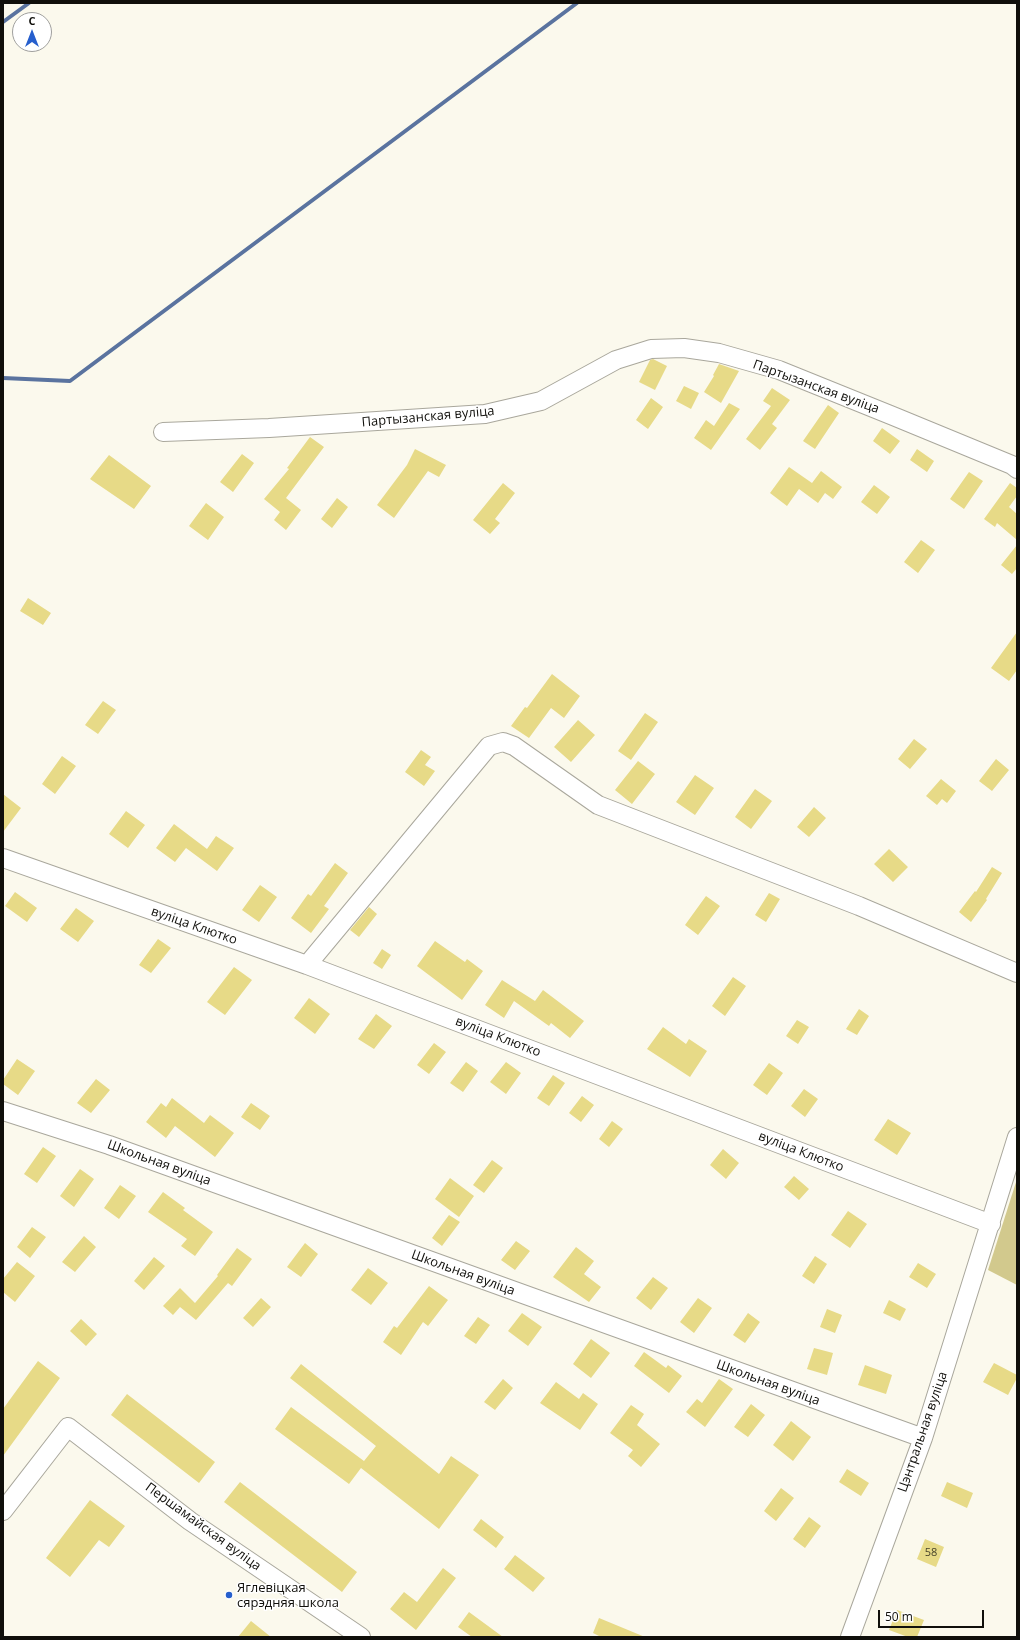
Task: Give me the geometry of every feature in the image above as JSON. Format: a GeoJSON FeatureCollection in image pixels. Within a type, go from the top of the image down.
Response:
{"type":"FeatureCollection","features":[{"type":"Feature","properties":{"kind":"street","name":"Партызанская вуліца"},"geometry":{"type":"LineString","coordinates":[[163,432],[269,428],[485,414],[541,401],[616,360],[651,349],[684,348],[719,353],[779,370],[900,418],[1012,465],[1017,469]]}},
{"type":"Feature","properties":{"kind":"street"},"geometry":{"type":"LineString","coordinates":[[307,965],[489,746],[503,742],[514,746],[598,805],[859,906],[1017,973]]}},
{"type":"Feature","properties":{"kind":"street","name":"вуліца Клютко"},"geometry":{"type":"LineString","coordinates":[[3,858],[307,965],[991,1224]]}},
{"type":"Feature","properties":{"kind":"street","name":"Школьная вуліца"},"geometry":{"type":"LineString","coordinates":[[3,1111],[109,1145],[923,1438]]}},
{"type":"Feature","properties":{"kind":"street","name":"Цэнтральная вуліца"},"geometry":{"type":"LineString","coordinates":[[850,1637],[923,1438],[1017,1137]]}},
{"type":"Feature","properties":{"kind":"street","name":"Першамайская вуліца"},"geometry":{"type":"LineString","coordinates":[[3,1511],[68,1427],[190,1520],[361,1637]]}},
{"type":"Feature","properties":{"kind":"shaded area"},"geometry":{"type":"Polygon","coordinates":[[[1017,1179],[1017,1285],[988,1270],[1017,1179]]]}},
{"type":"Feature","properties":{"kind":"building"},"geometry":{"type":"Polygon","coordinates":[[[653,359],[667,366],[655,390],[639,382],[650,360],[653,359]]]}},
{"type":"Feature","properties":{"kind":"building"},"geometry":{"type":"Polygon","coordinates":[[[719,364],[739,371],[721,403],[704,392],[714,376],[713,375],[719,364]]]}},
{"type":"Feature","properties":{"kind":"building"},"geometry":{"type":"Polygon","coordinates":[[[684,386],[699,393],[691,409],[676,401],[684,386]]]}},
{"type":"Feature","properties":{"kind":"building"},"geometry":{"type":"Polygon","coordinates":[[[772,388],[790,400],[772,424],[777,428],[760,450],[746,439],[771,406],[763,401],[772,388]]]}},
{"type":"Feature","properties":{"kind":"building"},"geometry":{"type":"Polygon","coordinates":[[[651,398],[663,407],[648,429],[636,420],[651,398]]]}},
{"type":"Feature","properties":{"kind":"building"},"geometry":{"type":"Polygon","coordinates":[[[729,403],[740,409],[711,450],[694,438],[706,420],[714,426],[729,403]]]}},
{"type":"Feature","properties":{"kind":"building"},"geometry":{"type":"Polygon","coordinates":[[[828,405],[839,413],[815,449],[803,441],[828,405]]]}},
{"type":"Feature","properties":{"kind":"building"},"geometry":{"type":"Polygon","coordinates":[[[882,428],[900,441],[890,454],[873,441],[882,428]]]}},
{"type":"Feature","properties":{"kind":"building"},"geometry":{"type":"Polygon","coordinates":[[[310,437],[324,447],[286,498],[301,510],[286,530],[274,520],[280,512],[264,499],[289,469],[287,468],[310,437]]]}},
{"type":"Feature","properties":{"kind":"building"},"geometry":{"type":"Polygon","coordinates":[[[415,449],[446,465],[439,477],[428,471],[394,518],[377,505],[407,465],[415,449]]]}},
{"type":"Feature","properties":{"kind":"building"},"geometry":{"type":"Polygon","coordinates":[[[917,449],[934,461],[927,472],[910,460],[917,449]]]}},
{"type":"Feature","properties":{"kind":"building"},"geometry":{"type":"Polygon","coordinates":[[[242,454],[254,463],[233,492],[220,482],[242,454]]]}},
{"type":"Feature","properties":{"kind":"building"},"geometry":{"type":"Polygon","coordinates":[[[109,455],[151,486],[134,509],[90,479],[109,455]]]}},
{"type":"Feature","properties":{"kind":"building"},"geometry":{"type":"Polygon","coordinates":[[[789,467],[812,483],[821,471],[842,487],[833,499],[825,493],[818,503],[799,489],[787,506],[770,493],[789,467]]]}},
{"type":"Feature","properties":{"kind":"building"},"geometry":{"type":"Polygon","coordinates":[[[969,472],[983,481],[964,509],[950,499],[969,472]]]}},
{"type":"Feature","properties":{"kind":"building"},"geometry":{"type":"Polygon","coordinates":[[[503,483],[515,493],[495,519],[500,523],[490,534],[473,520],[503,483]]]}},
{"type":"Feature","properties":{"kind":"building"},"geometry":{"type":"Polygon","coordinates":[[[1010,483],[1017,488],[1017,496],[1009,507],[1017,514],[1017,540],[997,523],[995,527],[984,519],[1010,483]]]}},
{"type":"Feature","properties":{"kind":"building"},"geometry":{"type":"Polygon","coordinates":[[[874,485],[890,497],[877,514],[861,502],[874,485]]]}},
{"type":"Feature","properties":{"kind":"building"},"geometry":{"type":"Polygon","coordinates":[[[337,498],[348,507],[332,528],[321,519],[337,498]]]}},
{"type":"Feature","properties":{"kind":"building"},"geometry":{"type":"Polygon","coordinates":[[[206,503],[224,517],[208,540],[189,526],[206,503]]]}},
{"type":"Feature","properties":{"kind":"building"},"geometry":{"type":"Polygon","coordinates":[[[921,540],[935,550],[918,573],[904,562],[921,540]]]}},
{"type":"Feature","properties":{"kind":"building"},"geometry":{"type":"Polygon","coordinates":[[[1017,545],[1017,568],[1012,574],[1001,565],[1017,545]]]}},
{"type":"Feature","properties":{"kind":"building"},"geometry":{"type":"Polygon","coordinates":[[[28,598],[51,613],[43,625],[20,611],[28,598]]]}},
{"type":"Feature","properties":{"kind":"building"},"geometry":{"type":"Polygon","coordinates":[[[1017,632],[1017,670],[1009,681],[991,668],[1017,632]]]}},
{"type":"Feature","properties":{"kind":"building"},"geometry":{"type":"Polygon","coordinates":[[[552,674],[580,696],[564,718],[551,708],[529,738],[511,726],[525,707],[527,708],[552,674]]]}},
{"type":"Feature","properties":{"kind":"building"},"geometry":{"type":"Polygon","coordinates":[[[103,701],[116,710],[98,734],[85,725],[103,701]]]}},
{"type":"Feature","properties":{"kind":"building"},"geometry":{"type":"Polygon","coordinates":[[[645,713],[658,722],[631,760],[618,751],[645,713]]]}},
{"type":"Feature","properties":{"kind":"building"},"geometry":{"type":"Polygon","coordinates":[[[578,720],[595,735],[571,762],[554,747],[578,720]]]}},
{"type":"Feature","properties":{"kind":"building"},"geometry":{"type":"Polygon","coordinates":[[[914,739],[927,749],[910,769],[898,759],[914,739]]]}},
{"type":"Feature","properties":{"kind":"building"},"geometry":{"type":"Polygon","coordinates":[[[421,750],[431,757],[425,765],[435,771],[424,786],[405,772],[421,750]]]}},
{"type":"Feature","properties":{"kind":"building"},"geometry":{"type":"Polygon","coordinates":[[[62,756],[76,766],[55,794],[42,784],[62,756]]]}},
{"type":"Feature","properties":{"kind":"building"},"geometry":{"type":"Polygon","coordinates":[[[996,759],[1009,770],[992,791],[979,781],[996,759]]]}},
{"type":"Feature","properties":{"kind":"building"},"geometry":{"type":"Polygon","coordinates":[[[638,761],[655,774],[632,804],[615,790],[638,761]]]}},
{"type":"Feature","properties":{"kind":"building"},"geometry":{"type":"Polygon","coordinates":[[[695,775],[714,788],[695,815],[676,802],[695,775]]]}},
{"type":"Feature","properties":{"kind":"building"},"geometry":{"type":"Polygon","coordinates":[[[941,779],[956,791],[947,803],[942,799],[937,805],[926,796],[941,779]]]}},
{"type":"Feature","properties":{"kind":"building"},"geometry":{"type":"Polygon","coordinates":[[[755,789],[772,801],[751,829],[735,817],[755,789]]]}},
{"type":"Feature","properties":{"kind":"building"},"geometry":{"type":"Polygon","coordinates":[[[3,794],[21,808],[3,832],[3,794]]]}},
{"type":"Feature","properties":{"kind":"building"},"geometry":{"type":"Polygon","coordinates":[[[814,807],[826,818],[809,837],[797,827],[814,807]]]}},
{"type":"Feature","properties":{"kind":"building"},"geometry":{"type":"Polygon","coordinates":[[[126,811],[145,825],[128,848],[109,834],[126,811]]]}},
{"type":"Feature","properties":{"kind":"building"},"geometry":{"type":"Polygon","coordinates":[[[174,824],[207,849],[216,836],[234,848],[217,871],[186,848],[175,862],[156,848],[174,824]]]}},
{"type":"Feature","properties":{"kind":"building"},"geometry":{"type":"Polygon","coordinates":[[[889,849],[908,867],[893,882],[874,864],[889,849]]]}},
{"type":"Feature","properties":{"kind":"building"},"geometry":{"type":"Polygon","coordinates":[[[335,863],[348,873],[324,906],[329,909],[311,933],[291,918],[308,894],[311,896],[335,863]]]}},
{"type":"Feature","properties":{"kind":"building"},"geometry":{"type":"Polygon","coordinates":[[[992,867],[1002,873],[986,899],[987,900],[971,922],[959,912],[975,891],[976,892],[992,867]]]}},
{"type":"Feature","properties":{"kind":"building"},"geometry":{"type":"Polygon","coordinates":[[[260,885],[277,897],[259,922],[242,910],[260,885]]]}},
{"type":"Feature","properties":{"kind":"building"},"geometry":{"type":"Polygon","coordinates":[[[15,892],[37,908],[27,922],[5,906],[15,892]]]}},
{"type":"Feature","properties":{"kind":"building"},"geometry":{"type":"Polygon","coordinates":[[[769,893],[780,899],[766,922],[755,915],[769,893]]]}},
{"type":"Feature","properties":{"kind":"building"},"geometry":{"type":"Polygon","coordinates":[[[706,896],[720,906],[698,935],[685,925],[706,896]]]}},
{"type":"Feature","properties":{"kind":"building"},"geometry":{"type":"Polygon","coordinates":[[[369,907],[377,914],[359,937],[350,930],[369,907]]]}},
{"type":"Feature","properties":{"kind":"building"},"geometry":{"type":"Polygon","coordinates":[[[76,908],[94,921],[78,942],[60,929],[76,908]]]}},
{"type":"Feature","properties":{"kind":"building"},"geometry":{"type":"Polygon","coordinates":[[[158,939],[171,948],[151,973],[139,965],[158,939]]]}},
{"type":"Feature","properties":{"kind":"building"},"geometry":{"type":"Polygon","coordinates":[[[435,941],[465,962],[467,959],[483,971],[462,1000],[417,966],[435,941]]]}},
{"type":"Feature","properties":{"kind":"building"},"geometry":{"type":"Polygon","coordinates":[[[382,949],[391,955],[382,969],[373,963],[382,949]]]}},
{"type":"Feature","properties":{"kind":"building"},"geometry":{"type":"Polygon","coordinates":[[[234,967],[252,980],[225,1015],[207,1002],[234,967]]]}},
{"type":"Feature","properties":{"kind":"building"},"geometry":{"type":"Polygon","coordinates":[[[733,977],[746,986],[725,1016],[712,1006],[733,977]]]}},
{"type":"Feature","properties":{"kind":"building"},"geometry":{"type":"Polygon","coordinates":[[[502,980],[535,1001],[543,990],[584,1021],[570,1038],[551,1023],[549,1026],[514,1001],[504,1018],[485,1005],[502,980]]]}},
{"type":"Feature","properties":{"kind":"building"},"geometry":{"type":"Polygon","coordinates":[[[309,998],[330,1014],[315,1034],[294,1018],[309,998]]]}},
{"type":"Feature","properties":{"kind":"building"},"geometry":{"type":"Polygon","coordinates":[[[859,1009],[869,1016],[857,1035],[846,1029],[859,1009]]]}},
{"type":"Feature","properties":{"kind":"building"},"geometry":{"type":"Polygon","coordinates":[[[376,1014],[392,1026],[374,1049],[358,1039],[376,1014]]]}},
{"type":"Feature","properties":{"kind":"building"},"geometry":{"type":"Polygon","coordinates":[[[797,1020],[809,1027],[798,1044],[786,1036],[797,1020]]]}},
{"type":"Feature","properties":{"kind":"building"},"geometry":{"type":"Polygon","coordinates":[[[663,1027],[686,1044],[689,1039],[707,1051],[690,1077],[647,1049],[663,1027]]]}},
{"type":"Feature","properties":{"kind":"building"},"geometry":{"type":"Polygon","coordinates":[[[434,1043],[446,1052],[429,1074],[417,1065],[434,1043]]]}},
{"type":"Feature","properties":{"kind":"building"},"geometry":{"type":"Polygon","coordinates":[[[17,1059],[35,1071],[18,1095],[3,1084],[3,1080],[17,1059]]]}},
{"type":"Feature","properties":{"kind":"building"},"geometry":{"type":"Polygon","coordinates":[[[466,1062],[478,1071],[463,1092],[450,1083],[466,1062]]]}},
{"type":"Feature","properties":{"kind":"building"},"geometry":{"type":"Polygon","coordinates":[[[506,1062],[521,1073],[506,1094],[490,1082],[506,1062]]]}},
{"type":"Feature","properties":{"kind":"building"},"geometry":{"type":"Polygon","coordinates":[[[769,1063],[783,1073],[767,1095],[753,1085],[769,1063]]]}},
{"type":"Feature","properties":{"kind":"building"},"geometry":{"type":"Polygon","coordinates":[[[553,1075],[565,1083],[549,1106],[537,1098],[553,1075]]]}},
{"type":"Feature","properties":{"kind":"building"},"geometry":{"type":"Polygon","coordinates":[[[96,1079],[110,1090],[91,1113],[77,1103],[96,1079]]]}},
{"type":"Feature","properties":{"kind":"building"},"geometry":{"type":"Polygon","coordinates":[[[804,1089],[818,1099],[805,1117],[791,1106],[804,1089]]]}},
{"type":"Feature","properties":{"kind":"building"},"geometry":{"type":"Polygon","coordinates":[[[582,1096],[594,1105],[581,1122],[569,1113],[582,1096]]]}},
{"type":"Feature","properties":{"kind":"building"},"geometry":{"type":"Polygon","coordinates":[[[172,1098],[204,1123],[210,1115],[234,1133],[215,1157],[175,1126],[166,1138],[146,1122],[161,1103],[166,1107],[172,1098]]]}},
{"type":"Feature","properties":{"kind":"building"},"geometry":{"type":"Polygon","coordinates":[[[251,1103],[270,1116],[260,1130],[241,1117],[251,1103]]]}},
{"type":"Feature","properties":{"kind":"building"},"geometry":{"type":"Polygon","coordinates":[[[888,1119],[911,1133],[897,1155],[874,1140],[888,1119]]]}},
{"type":"Feature","properties":{"kind":"building"},"geometry":{"type":"Polygon","coordinates":[[[612,1121],[623,1129],[609,1147],[599,1139],[612,1121]]]}},
{"type":"Feature","properties":{"kind":"building"},"geometry":{"type":"Polygon","coordinates":[[[43,1147],[56,1156],[37,1183],[24,1174],[43,1147]]]}},
{"type":"Feature","properties":{"kind":"building"},"geometry":{"type":"Polygon","coordinates":[[[723,1149],[739,1163],[726,1179],[710,1165],[723,1149]]]}},
{"type":"Feature","properties":{"kind":"building"},"geometry":{"type":"Polygon","coordinates":[[[492,1160],[503,1168],[484,1193],[473,1185],[492,1160]]]}},
{"type":"Feature","properties":{"kind":"building"},"geometry":{"type":"Polygon","coordinates":[[[80,1169],[94,1179],[74,1207],[60,1196],[80,1169]]]}},
{"type":"Feature","properties":{"kind":"building"},"geometry":{"type":"Polygon","coordinates":[[[794,1176],[809,1189],[799,1200],[784,1187],[794,1176]]]}},
{"type":"Feature","properties":{"kind":"building"},"geometry":{"type":"Polygon","coordinates":[[[450,1178],[474,1196],[459,1217],[435,1199],[450,1178]]]}},
{"type":"Feature","properties":{"kind":"building"},"geometry":{"type":"Polygon","coordinates":[[[120,1185],[136,1196],[119,1219],[104,1208],[120,1185]]]}},
{"type":"Feature","properties":{"kind":"building"},"geometry":{"type":"Polygon","coordinates":[[[163,1192],[185,1208],[183,1210],[213,1232],[195,1256],[181,1246],[187,1239],[148,1212],[163,1192]]]}},
{"type":"Feature","properties":{"kind":"building"},"geometry":{"type":"Polygon","coordinates":[[[848,1211],[867,1224],[850,1248],[831,1235],[848,1211]]]}},
{"type":"Feature","properties":{"kind":"building"},"geometry":{"type":"Polygon","coordinates":[[[449,1215],[460,1222],[442,1246],[432,1238],[449,1215]]]}},
{"type":"Feature","properties":{"kind":"building"},"geometry":{"type":"Polygon","coordinates":[[[32,1227],[46,1237],[30,1258],[17,1247],[32,1227]]]}},
{"type":"Feature","properties":{"kind":"building"},"geometry":{"type":"Polygon","coordinates":[[[84,1236],[96,1247],[75,1272],[62,1262],[84,1236]]]}},
{"type":"Feature","properties":{"kind":"building"},"geometry":{"type":"Polygon","coordinates":[[[516,1241],[530,1251],[515,1270],[501,1260],[516,1241]]]}},
{"type":"Feature","properties":{"kind":"building"},"geometry":{"type":"Polygon","coordinates":[[[305,1243],[318,1254],[301,1277],[287,1267],[305,1243]]]}},
{"type":"Feature","properties":{"kind":"building"},"geometry":{"type":"Polygon","coordinates":[[[576,1247],[594,1261],[584,1274],[601,1287],[589,1302],[553,1277],[576,1247]]]}},
{"type":"Feature","properties":{"kind":"building"},"geometry":{"type":"Polygon","coordinates":[[[237,1248],[252,1259],[232,1286],[228,1283],[196,1320],[180,1307],[173,1315],[163,1306],[180,1288],[195,1303],[218,1276],[217,1275],[237,1248]]]}},
{"type":"Feature","properties":{"kind":"building"},"geometry":{"type":"Polygon","coordinates":[[[815,1256],[827,1264],[814,1284],[802,1276],[815,1256]]]}},
{"type":"Feature","properties":{"kind":"building"},"geometry":{"type":"Polygon","coordinates":[[[154,1257],[165,1266],[144,1290],[134,1281],[154,1257]]]}},
{"type":"Feature","properties":{"kind":"building"},"geometry":{"type":"Polygon","coordinates":[[[17,1262],[35,1276],[15,1302],[3,1292],[3,1279],[17,1262]]]}},
{"type":"Feature","properties":{"kind":"building"},"geometry":{"type":"Polygon","coordinates":[[[918,1263],[936,1274],[927,1288],[909,1277],[918,1263]]]}},
{"type":"Feature","properties":{"kind":"building"},"geometry":{"type":"Polygon","coordinates":[[[368,1268],[388,1283],[371,1305],[351,1290],[368,1268]]]}},
{"type":"Feature","properties":{"kind":"building"},"geometry":{"type":"Polygon","coordinates":[[[653,1277],[668,1288],[651,1310],[636,1298],[653,1277]]]}},
{"type":"Feature","properties":{"kind":"building"},"geometry":{"type":"Polygon","coordinates":[[[429,1286],[448,1300],[428,1326],[423,1322],[401,1355],[383,1342],[394,1326],[397,1328],[429,1286]]]}},
{"type":"Feature","properties":{"kind":"building"},"geometry":{"type":"Polygon","coordinates":[[[261,1298],[271,1307],[253,1327],[243,1318],[261,1298]]]}},
{"type":"Feature","properties":{"kind":"building"},"geometry":{"type":"Polygon","coordinates":[[[698,1298],[712,1308],[694,1333],[680,1322],[698,1298]]]}},
{"type":"Feature","properties":{"kind":"building"},"geometry":{"type":"Polygon","coordinates":[[[889,1300],[906,1309],[900,1321],[883,1313],[889,1300]]]}},
{"type":"Feature","properties":{"kind":"building"},"geometry":{"type":"Polygon","coordinates":[[[827,1309],[842,1315],[835,1333],[820,1327],[827,1309]]]}},
{"type":"Feature","properties":{"kind":"building"},"geometry":{"type":"Polygon","coordinates":[[[522,1313],[542,1327],[528,1346],[508,1331],[522,1313]]]}},
{"type":"Feature","properties":{"kind":"building"},"geometry":{"type":"Polygon","coordinates":[[[748,1313],[760,1322],[745,1343],[733,1335],[748,1313]]]}},
{"type":"Feature","properties":{"kind":"building"},"geometry":{"type":"Polygon","coordinates":[[[478,1317],[490,1325],[476,1344],[464,1336],[478,1317]]]}},
{"type":"Feature","properties":{"kind":"building"},"geometry":{"type":"Polygon","coordinates":[[[81,1319],[97,1334],[86,1346],[70,1331],[81,1319]]]}},
{"type":"Feature","properties":{"kind":"building"},"geometry":{"type":"Polygon","coordinates":[[[591,1339],[610,1353],[591,1378],[573,1364],[591,1339]]]}},
{"type":"Feature","properties":{"kind":"building"},"geometry":{"type":"Polygon","coordinates":[[[814,1348],[833,1353],[827,1375],[807,1369],[814,1348]]]}},
{"type":"Feature","properties":{"kind":"building"},"geometry":{"type":"Polygon","coordinates":[[[644,1352],[666,1368],[668,1365],[682,1376],[669,1393],[634,1366],[644,1352]]]}},
{"type":"Feature","properties":{"kind":"building"},"geometry":{"type":"Polygon","coordinates":[[[38,1361],[60,1378],[3,1456],[3,1409],[38,1361]]]}},
{"type":"Feature","properties":{"kind":"building"},"geometry":{"type":"Polygon","coordinates":[[[994,1363],[1017,1375],[1017,1378],[1008,1395],[983,1382],[994,1363]]]}},
{"type":"Feature","properties":{"kind":"building"},"geometry":{"type":"Polygon","coordinates":[[[301,1364],[439,1474],[451,1456],[479,1475],[439,1529],[361,1468],[349,1484],[275,1429],[291,1407],[364,1461],[376,1446],[290,1378],[301,1364]]]}},
{"type":"Feature","properties":{"kind":"building"},"geometry":{"type":"Polygon","coordinates":[[[865,1365],[892,1375],[886,1394],[858,1385],[865,1365]]]}},
{"type":"Feature","properties":{"kind":"building"},"geometry":{"type":"Polygon","coordinates":[[[503,1379],[513,1388],[495,1410],[484,1402],[503,1379]]]}},
{"type":"Feature","properties":{"kind":"building"},"geometry":{"type":"Polygon","coordinates":[[[719,1379],[733,1389],[705,1427],[686,1412],[697,1399],[702,1403],[719,1379]]]}},
{"type":"Feature","properties":{"kind":"building"},"geometry":{"type":"Polygon","coordinates":[[[556,1382],[579,1399],[583,1393],[598,1404],[580,1430],[540,1403],[556,1382]]]}},
{"type":"Feature","properties":{"kind":"building"},"geometry":{"type":"Polygon","coordinates":[[[127,1394],[215,1462],[199,1483],[111,1415],[127,1394]]]}},
{"type":"Feature","properties":{"kind":"building"},"geometry":{"type":"Polygon","coordinates":[[[751,1404],[765,1415],[748,1437],[734,1427],[751,1404]]]}},
{"type":"Feature","properties":{"kind":"building"},"geometry":{"type":"Polygon","coordinates":[[[631,1405],[644,1414],[637,1425],[660,1444],[641,1467],[628,1456],[633,1450],[610,1433],[631,1405]]]}},
{"type":"Feature","properties":{"kind":"building"},"geometry":{"type":"Polygon","coordinates":[[[791,1421],[811,1437],[793,1461],[773,1445],[791,1421]]]}},
{"type":"Feature","properties":{"kind":"building"},"geometry":{"type":"Polygon","coordinates":[[[847,1469],[869,1483],[861,1496],[839,1482],[847,1469]]]}},
{"type":"Feature","properties":{"kind":"building"},"geometry":{"type":"Polygon","coordinates":[[[240,1482],[357,1572],[342,1592],[224,1502],[240,1482]]]}},
{"type":"Feature","properties":{"kind":"building"},"geometry":{"type":"Polygon","coordinates":[[[947,1482],[973,1493],[967,1508],[941,1496],[947,1482]]]}},
{"type":"Feature","properties":{"kind":"building"},"geometry":{"type":"Polygon","coordinates":[[[781,1488],[794,1498],[776,1521],[764,1511],[781,1488]]]}},
{"type":"Feature","properties":{"kind":"building"},"geometry":{"type":"Polygon","coordinates":[[[90,1500],[125,1526],[109,1547],[99,1540],[70,1577],[46,1558],[90,1500]]]}},
{"type":"Feature","properties":{"kind":"building"},"geometry":{"type":"Polygon","coordinates":[[[809,1517],[821,1526],[805,1548],[793,1539],[809,1517]]]}},
{"type":"Feature","properties":{"kind":"building"},"geometry":{"type":"Polygon","coordinates":[[[481,1519],[504,1537],[496,1548],[473,1530],[481,1519]]]}},
{"type":"Feature","properties":{"kind":"building"},"geometry":{"type":"Polygon","coordinates":[[[925,1539],[944,1547],[936,1567],[917,1559],[925,1539]]]}},
{"type":"Feature","properties":{"kind":"building"},"geometry":{"type":"Polygon","coordinates":[[[515,1555],[545,1578],[533,1592],[504,1569],[515,1555]]]}},
{"type":"Feature","properties":{"kind":"building"},"geometry":{"type":"Polygon","coordinates":[[[443,1568],[456,1578],[416,1630],[390,1609],[404,1592],[417,1602],[443,1568]]]}},
{"type":"Feature","properties":{"kind":"building"},"geometry":{"type":"Polygon","coordinates":[[[897,1610],[924,1620],[917,1637],[908,1637],[889,1630],[897,1610]]]}},
{"type":"Feature","properties":{"kind":"building"},"geometry":{"type":"Polygon","coordinates":[[[469,1612],[503,1637],[472,1637],[458,1627],[469,1612]]]}},
{"type":"Feature","properties":{"kind":"building"},"geometry":{"type":"Polygon","coordinates":[[[599,1618],[645,1637],[601,1637],[593,1633],[599,1618]]]}},
{"type":"Feature","properties":{"kind":"building"},"geometry":{"type":"Polygon","coordinates":[[[251,1621],[271,1637],[238,1637],[251,1621]]]}},
{"type":"Feature","properties":{"kind":"waterway"},"geometry":{"type":"LineString","coordinates":[[3,22],[29,3]]}},
{"type":"Feature","properties":{"kind":"waterway"},"geometry":{"type":"LineString","coordinates":[[3,378],[70,381],[577,3]]}},
{"type":"Feature","properties":{"kind":"place","name":"Яглевіцкая сярэдняя школа"},"geometry":{"type":"Point","coordinates":[229,1595]}}]}
